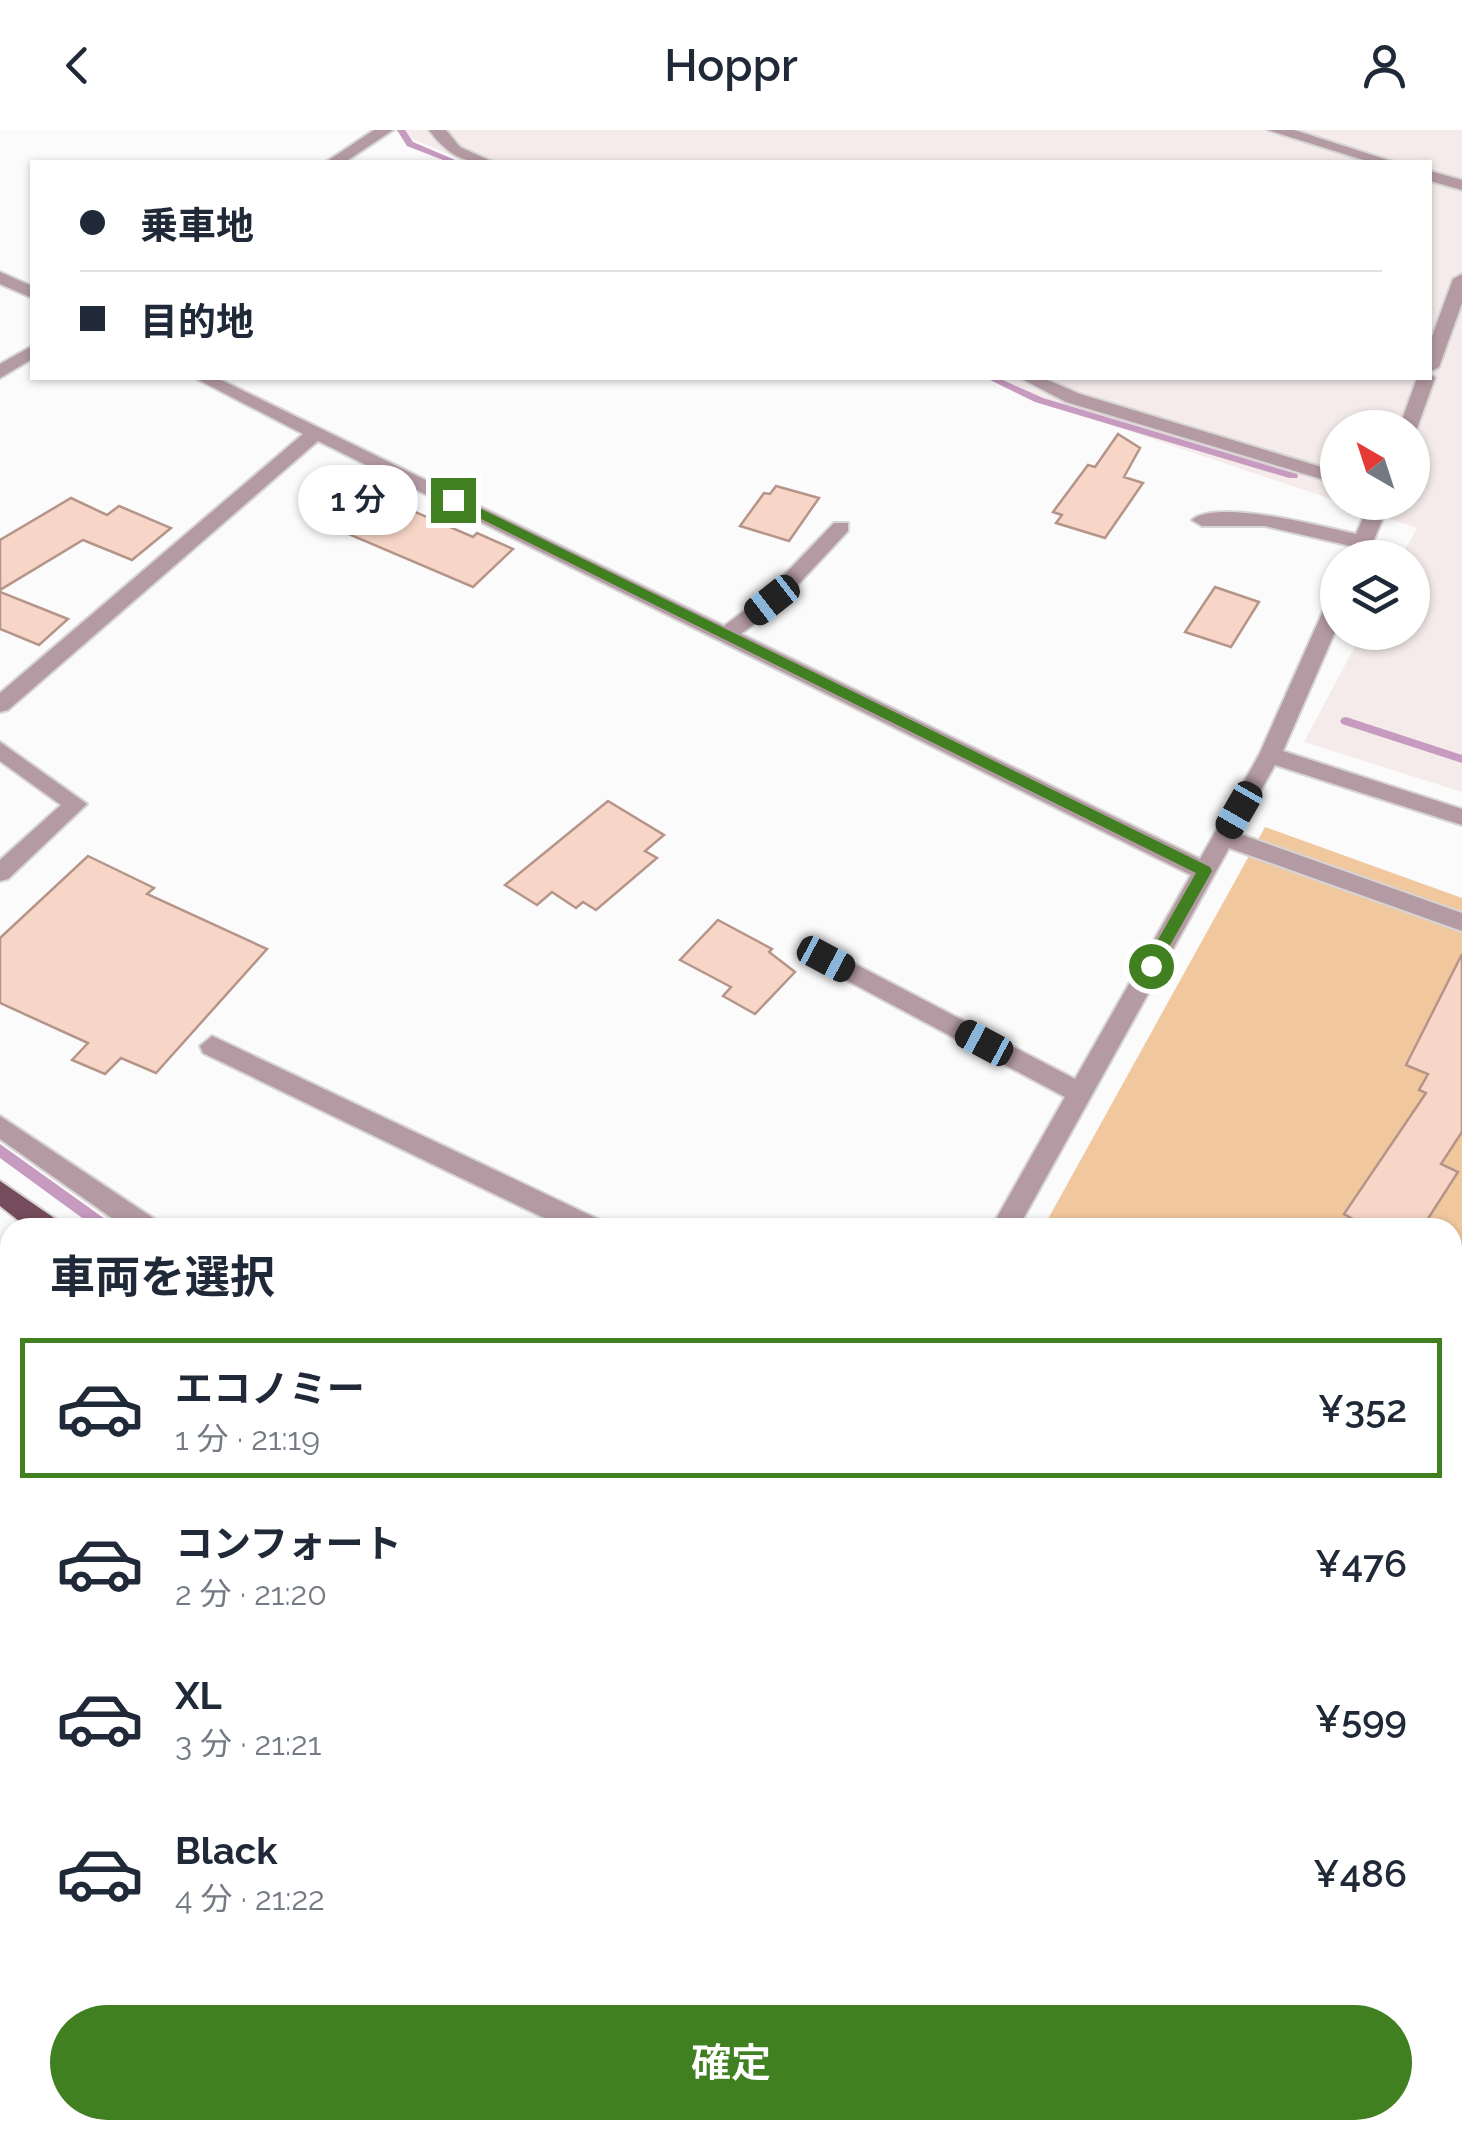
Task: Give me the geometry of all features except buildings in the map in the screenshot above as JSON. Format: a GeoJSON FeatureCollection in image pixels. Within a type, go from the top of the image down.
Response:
{"type":"FeatureCollection","features":[{"type":"Feature","properties":{"kind":"main road"},"geometry":{"type":"LineString","coordinates":[[0,1192],[35,1218]]}},
{"type":"Feature","properties":{"kind":"street"},"geometry":{"type":"LineString","coordinates":[[337,160],[386,130]]}},
{"type":"Feature","properties":{"kind":"street"},"geometry":{"type":"LineString","coordinates":[[438,130],[454,150],[480,160]]}},
{"type":"Feature","properties":{"kind":"street"},"geometry":{"type":"LineString","coordinates":[[1276,130],[1379,160]]}},
{"type":"Feature","properties":{"kind":"street"},"geometry":{"type":"LineString","coordinates":[[1432,177],[1462,185]]}},
{"type":"Feature","properties":{"kind":"street"},"geometry":{"type":"LineString","coordinates":[[0,276],[30,292]]}},
{"type":"Feature","properties":{"kind":"street"},"geometry":{"type":"LineString","coordinates":[[1432,362],[1462,279]]}},
{"type":"Feature","properties":{"kind":"street"},"geometry":{"type":"LineString","coordinates":[[0,372],[30,352]]}},
{"type":"Feature","properties":{"kind":"street"},"geometry":{"type":"LineString","coordinates":[[208,380],[1204,871]]}},
{"type":"Feature","properties":{"kind":"street"},"geometry":{"type":"LineString","coordinates":[[1033,380],[1073,398],[1320,473]]}},
{"type":"Feature","properties":{"kind":"street"},"geometry":{"type":"LineString","coordinates":[[1414,410],[1425,380]]}},
{"type":"Feature","properties":{"kind":"street"},"geometry":{"type":"LineString","coordinates":[[0,706],[316,433]]}},
{"type":"Feature","properties":{"kind":"street"},"geometry":{"type":"LineString","coordinates":[[1202,520],[1265,520],[1328,540]]}},
{"type":"Feature","properties":{"kind":"street"},"geometry":{"type":"LineString","coordinates":[[726,635],[772,600],[842,527]]}},
{"type":"Feature","properties":{"kind":"street"},"geometry":{"type":"LineString","coordinates":[[1010,1218],[1270,755],[1320,641]]}},
{"type":"Feature","properties":{"kind":"street"},"geometry":{"type":"LineString","coordinates":[[0,750],[76,804],[0,873]]}},
{"type":"Feature","properties":{"kind":"street"},"geometry":{"type":"LineString","coordinates":[[1270,755],[1462,817]]}},
{"type":"Feature","properties":{"kind":"street"},"geometry":{"type":"LineString","coordinates":[[1223,837],[1462,922]]}},
{"type":"Feature","properties":{"kind":"street"},"geometry":{"type":"LineString","coordinates":[[826,959],[1079,1093]]}},
{"type":"Feature","properties":{"kind":"street"},"geometry":{"type":"LineString","coordinates":[[212,1046],[570,1218]]}},
{"type":"Feature","properties":{"kind":"street"},"geometry":{"type":"LineString","coordinates":[[0,1126],[133,1218]]}},
{"type":"Feature","properties":{"kind":"shaded area"},"geometry":{"type":"Polygon","coordinates":[[[392,130],[1462,130],[1462,792],[1304,742],[1353,650],[1430,650],[1430,540],[1410,540],[1417,528],[1393,520],[1430,520],[1430,410],[1320,410],[1320,495],[1069,411],[1001,380],[1432,380],[1432,160],[462,160],[392,130]]]}},
{"type":"Feature","properties":{"kind":"shaded area"},"geometry":{"type":"Polygon","coordinates":[[[1265,827],[1462,898],[1462,1218],[1049,1218],[1265,827]]]}},
{"type":"Feature","properties":{"kind":"waterway"},"geometry":{"type":"LineString","coordinates":[[401,130],[410,144],[450,160]]}},
{"type":"Feature","properties":{"kind":"waterway"},"geometry":{"type":"LineString","coordinates":[[995,380],[1039,400],[1293,476]]}},
{"type":"Feature","properties":{"kind":"waterway"},"geometry":{"type":"LineString","coordinates":[[1346,721],[1462,759]]}},
{"type":"Feature","properties":{"kind":"waterway"},"geometry":{"type":"LineString","coordinates":[[0,1150],[93,1218]]}},
{"type":"Feature","properties":{"kind":"route"},"geometry":{"type":"LineString","coordinates":[[453,500],[1204,871],[1151,966]]}}]}
